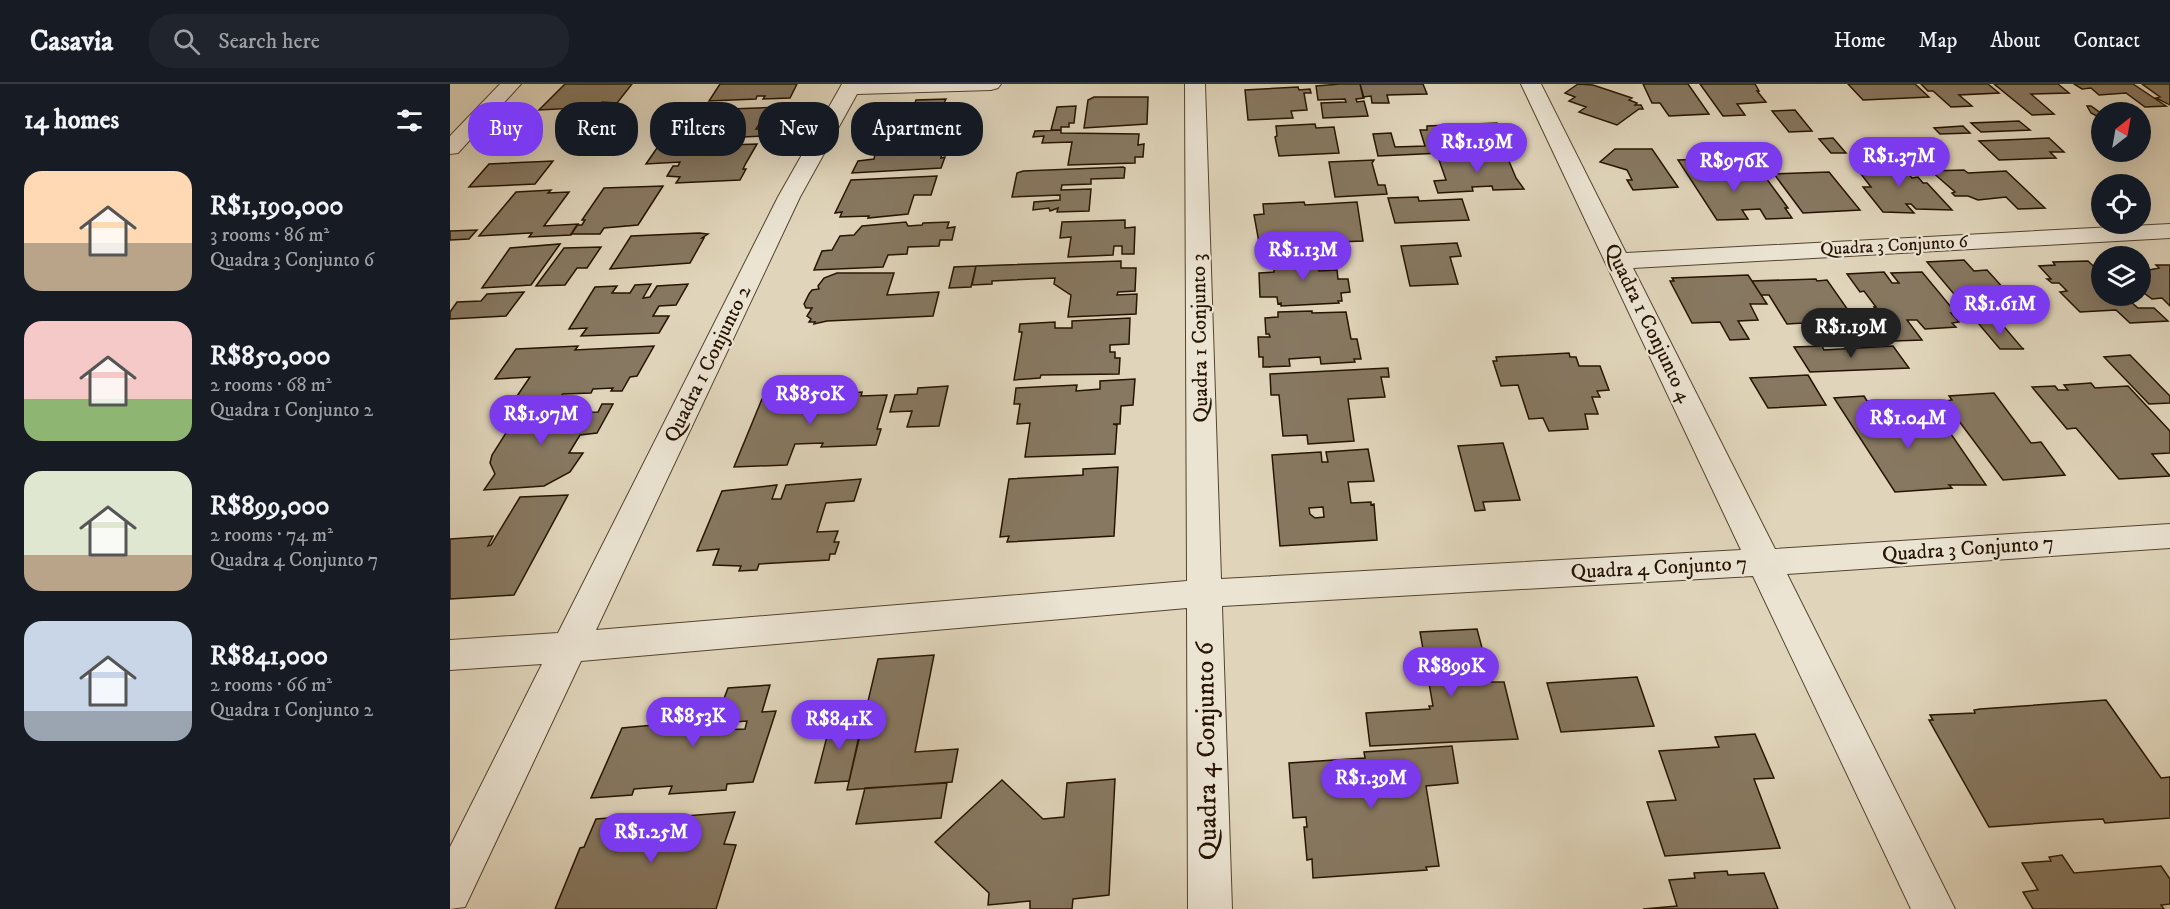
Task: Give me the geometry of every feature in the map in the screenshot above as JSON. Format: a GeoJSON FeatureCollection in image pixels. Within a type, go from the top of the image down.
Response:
{"type":"FeatureCollection","features":[{"type":"Feature","properties":{"kind":"street"},"geometry":{"type":"LineString","coordinates":[[494,102],[511,84]]}},
{"type":"Feature","properties":{"kind":"street"},"geometry":{"type":"LineString","coordinates":[[851,86],[991,84]]}},
{"type":"Feature","properties":{"kind":"street","name":"Quadra 1 Conjunto 3"},"geometry":{"type":"LineString","coordinates":[[1195,84],[1205,593]]}},
{"type":"Feature","properties":{"kind":"street","name":"Quadra 1 Conjunto 4"},"geometry":{"type":"LineString","coordinates":[[1531,84],[1766,562]]}},
{"type":"Feature","properties":{"kind":"street","name":"Quadra 1 Conjunto 2"},"geometry":{"type":"LineString","coordinates":[[450,892],[789,196],[851,86]]}},
{"type":"Feature","properties":{"kind":"street"},"geometry":{"type":"LineString","coordinates":[[450,116],[468,115]]}},
{"type":"Feature","properties":{"kind":"street"},"geometry":{"type":"LineString","coordinates":[[450,147],[468,128]]}},
{"type":"Feature","properties":{"kind":"street","name":"Quadra 3 Conjunto 6"},"geometry":{"type":"LineString","coordinates":[[1617,261],[2170,231]]}},
{"type":"Feature","properties":{"kind":"street","name":"Quadra 3 Conjunto 7"},"geometry":{"type":"LineString","coordinates":[[1766,562],[2170,536]]}},
{"type":"Feature","properties":{"kind":"street","name":"Quadra 4 Conjunto 7"},"geometry":{"type":"LineString","coordinates":[[450,655],[1205,593],[1766,562],[1933,909]]}},
{"type":"Feature","properties":{"kind":"street","name":"Quadra 4 Conjunto 6"},"geometry":{"type":"LineString","coordinates":[[1205,593],[1210,909]]}},
{"type":"Feature","properties":{"kind":"building"},"geometry":{"type":"Polygon","coordinates":[[[565,84],[632,84],[618,102],[555,102],[555,109],[543,110],[543,106],[565,84]]]}},
{"type":"Feature","properties":{"kind":"building"},"geometry":{"type":"Polygon","coordinates":[[[720,84],[797,84],[790,98],[763,99],[765,96],[757,96],[756,99],[709,101],[720,84]]]}},
{"type":"Feature","properties":{"kind":"building"},"geometry":{"type":"Polygon","coordinates":[[[1360,84],[1364,98],[1356,99],[1357,102],[1364,101],[1368,116],[1323,118],[1321,103],[1346,102],[1345,99],[1318,100],[1316,86],[1360,84]]]}},
{"type":"Feature","properties":{"kind":"building"},"geometry":{"type":"Polygon","coordinates":[[[1360,84],[1423,84],[1427,94],[1387,95],[1389,103],[1372,103],[1371,96],[1363,97],[1360,84]]]}},
{"type":"Feature","properties":{"kind":"building"},"geometry":{"type":"Polygon","coordinates":[[[1578,84],[1593,85],[1632,98],[1629,100],[1637,103],[1635,105],[1641,105],[1643,109],[1639,109],[1617,125],[1579,112],[1586,107],[1569,101],[1575,97],[1565,93],[1578,84]]]}},
{"type":"Feature","properties":{"kind":"building"},"geometry":{"type":"Polygon","coordinates":[[[1643,84],[1688,84],[1709,114],[1669,116],[1660,103],[1652,103],[1643,84]]]}},
{"type":"Feature","properties":{"kind":"building"},"geometry":{"type":"Polygon","coordinates":[[[1700,84],[1755,84],[1759,91],[1757,91],[1766,102],[1737,104],[1745,115],[1723,116],[1700,84]]]}},
{"type":"Feature","properties":{"kind":"building"},"geometry":{"type":"Polygon","coordinates":[[[1848,84],[1915,84],[1929,97],[1863,100],[1848,84]]]}},
{"type":"Feature","properties":{"kind":"building"},"geometry":{"type":"Polygon","coordinates":[[[1921,84],[1988,84],[1999,93],[1959,95],[1972,106],[1951,107],[1921,84]]]}},
{"type":"Feature","properties":{"kind":"building"},"geometry":{"type":"Polygon","coordinates":[[[1994,84],[2058,84],[2069,93],[2031,94],[2054,114],[2032,115],[1994,84]]]}},
{"type":"Feature","properties":{"kind":"building"},"geometry":{"type":"Polygon","coordinates":[[[2074,84],[2133,84],[2166,106],[2151,107],[2151,102],[2138,102],[2126,93],[2099,95],[2091,88],[2082,89],[2074,84]]]}},
{"type":"Feature","properties":{"kind":"building"},"geometry":{"type":"Polygon","coordinates":[[[2142,84],[2170,84],[2170,105],[2156,98],[2160,97],[2142,84]]]}},
{"type":"Feature","properties":{"kind":"building"},"geometry":{"type":"Polygon","coordinates":[[[1298,87],[1299,90],[1310,89],[1311,93],[1304,93],[1307,110],[1291,111],[1293,118],[1248,120],[1245,90],[1298,87]]]}},
{"type":"Feature","properties":{"kind":"building"},"geometry":{"type":"Polygon","coordinates":[[[1094,97],[1148,97],[1147,124],[1084,128],[1088,100],[1094,97]]]}},
{"type":"Feature","properties":{"kind":"building"},"geometry":{"type":"Polygon","coordinates":[[[946,99],[944,102],[915,102],[916,100],[946,99]]]}},
{"type":"Feature","properties":{"kind":"building"},"geometry":{"type":"Polygon","coordinates":[[[1076,106],[1074,123],[1069,123],[1069,127],[1061,127],[1061,130],[1051,130],[1057,107],[1076,106]]]}},
{"type":"Feature","properties":{"kind":"building"},"geometry":{"type":"Polygon","coordinates":[[[746,108],[758,108],[756,129],[758,129],[758,136],[746,137],[746,108]]]}},
{"type":"Feature","properties":{"kind":"building"},"geometry":{"type":"Polygon","coordinates":[[[1795,110],[1812,131],[1789,132],[1772,111],[1795,110]]]}},
{"type":"Feature","properties":{"kind":"building"},"geometry":{"type":"Polygon","coordinates":[[[2019,121],[2030,130],[1981,132],[1971,123],[2019,121]]]}},
{"type":"Feature","properties":{"kind":"building"},"geometry":{"type":"Polygon","coordinates":[[[1497,123],[1502,136],[1494,136],[1498,146],[1440,148],[1442,153],[1378,156],[1373,134],[1391,133],[1395,147],[1425,146],[1420,130],[1427,130],[1427,126],[1497,123]]]}},
{"type":"Feature","properties":{"kind":"building"},"geometry":{"type":"Polygon","coordinates":[[[1315,124],[1316,128],[1334,127],[1339,153],[1279,156],[1275,137],[1277,136],[1276,126],[1315,124]]]}},
{"type":"Feature","properties":{"kind":"building"},"geometry":{"type":"Polygon","coordinates":[[[1963,126],[1970,133],[1940,134],[1934,128],[1963,126]]]}},
{"type":"Feature","properties":{"kind":"building"},"geometry":{"type":"Polygon","coordinates":[[[1061,130],[1061,133],[1139,134],[1138,145],[1144,144],[1143,157],[1135,157],[1135,163],[1068,165],[1072,142],[1042,143],[1044,136],[1033,137],[1035,131],[1061,130]]]}},
{"type":"Feature","properties":{"kind":"building"},"geometry":{"type":"Polygon","coordinates":[[[1833,138],[1846,153],[1831,153],[1819,139],[1833,138]]]}},
{"type":"Feature","properties":{"kind":"building"},"geometry":{"type":"Polygon","coordinates":[[[2049,138],[2064,152],[2050,152],[2056,158],[1999,160],[1979,141],[2049,138]]]}},
{"type":"Feature","properties":{"kind":"building"},"geometry":{"type":"Polygon","coordinates":[[[746,144],[757,144],[743,169],[746,169],[740,180],[676,183],[680,177],[667,176],[673,166],[678,166],[680,162],[646,164],[652,156],[746,156],[746,144]]]}},
{"type":"Feature","properties":{"kind":"building"},"geometry":{"type":"Polygon","coordinates":[[[1615,149],[1652,149],[1678,187],[1633,190],[1627,180],[1632,180],[1627,170],[1600,162],[1615,149]]]}},
{"type":"Feature","properties":{"kind":"building"},"geometry":{"type":"Polygon","coordinates":[[[1506,154],[1516,178],[1524,189],[1493,190],[1492,186],[1472,187],[1473,191],[1438,193],[1434,181],[1446,180],[1438,157],[1506,154]]]}},
{"type":"Feature","properties":{"kind":"building"},"geometry":{"type":"Polygon","coordinates":[[[875,156],[945,157],[941,168],[852,173],[858,161],[874,159],[875,156]]]}},
{"type":"Feature","properties":{"kind":"building"},"geometry":{"type":"Polygon","coordinates":[[[1893,156],[1912,178],[1918,177],[1923,183],[1927,183],[1952,210],[1916,209],[1911,204],[1906,204],[1914,213],[1883,212],[1863,187],[1871,187],[1861,174],[1875,174],[1861,158],[1893,156]]]}},
{"type":"Feature","properties":{"kind":"building"},"geometry":{"type":"Polygon","coordinates":[[[1707,159],[1711,164],[1715,164],[1725,180],[1766,178],[1788,208],[1785,208],[1792,218],[1766,219],[1760,209],[1742,210],[1748,219],[1717,220],[1678,160],[1707,159]]]}},
{"type":"Feature","properties":{"kind":"building"},"geometry":{"type":"Polygon","coordinates":[[[1374,160],[1372,163],[1378,185],[1385,185],[1387,194],[1335,197],[1329,162],[1374,160]]]}},
{"type":"Feature","properties":{"kind":"building"},"geometry":{"type":"Polygon","coordinates":[[[553,161],[535,184],[469,187],[489,164],[553,161]]]}},
{"type":"Feature","properties":{"kind":"building"},"geometry":{"type":"Polygon","coordinates":[[[1125,168],[1124,178],[1091,179],[1091,184],[1062,185],[1061,190],[1091,189],[1089,211],[1057,212],[1058,208],[1050,211],[1049,208],[1033,210],[1034,202],[1060,200],[1060,195],[1012,197],[1017,173],[1023,171],[1125,168]]]}},
{"type":"Feature","properties":{"kind":"building"},"geometry":{"type":"Polygon","coordinates":[[[1964,170],[1968,173],[2006,171],[2045,208],[2018,209],[2006,197],[1978,200],[1968,196],[1955,196],[1952,193],[1955,192],[1931,171],[1964,170]]]}},
{"type":"Feature","properties":{"kind":"building"},"geometry":{"type":"Polygon","coordinates":[[[1829,172],[1860,210],[1803,213],[1774,174],[1829,172]]]}},
{"type":"Feature","properties":{"kind":"building"},"geometry":{"type":"Polygon","coordinates":[[[937,176],[931,195],[914,195],[908,214],[868,218],[869,216],[840,217],[842,212],[835,213],[851,180],[937,176]]]}},
{"type":"Feature","properties":{"kind":"building"},"geometry":{"type":"Polygon","coordinates":[[[663,186],[638,225],[604,228],[600,234],[571,234],[577,225],[582,225],[585,220],[582,220],[604,188],[663,186]]]}},
{"type":"Feature","properties":{"kind":"building"},"geometry":{"type":"Polygon","coordinates":[[[551,190],[548,193],[569,192],[544,226],[578,224],[571,235],[529,237],[532,233],[530,233],[479,236],[516,192],[551,190]]]}},
{"type":"Feature","properties":{"kind":"building"},"geometry":{"type":"Polygon","coordinates":[[[1418,197],[1419,201],[1462,199],[1469,220],[1395,223],[1388,198],[1418,197]]]}},
{"type":"Feature","properties":{"kind":"building"},"geometry":{"type":"Polygon","coordinates":[[[1304,202],[1305,205],[1357,202],[1363,241],[1339,242],[1341,246],[1260,248],[1254,215],[1264,214],[1263,204],[1304,202]]]}},
{"type":"Feature","properties":{"kind":"building"},"geometry":{"type":"Polygon","coordinates":[[[1125,220],[1125,228],[1135,227],[1134,254],[1122,254],[1122,246],[1114,246],[1113,255],[1068,257],[1071,237],[1060,238],[1062,222],[1125,220]]]}},
{"type":"Feature","properties":{"kind":"building"},"geometry":{"type":"Polygon","coordinates":[[[906,222],[908,226],[949,222],[947,228],[955,227],[952,240],[940,240],[939,246],[908,247],[907,254],[888,255],[883,267],[814,270],[822,251],[832,250],[840,236],[854,235],[862,226],[906,222]]]}},
{"type":"Feature","properties":{"kind":"building"},"geometry":{"type":"Polygon","coordinates":[[[477,230],[469,239],[450,240],[450,231],[477,230]]]}},
{"type":"Feature","properties":{"kind":"building"},"geometry":{"type":"Polygon","coordinates":[[[708,234],[702,238],[704,238],[690,263],[610,269],[631,236],[708,234]]]}},
{"type":"Feature","properties":{"kind":"building"},"geometry":{"type":"Polygon","coordinates":[[[1457,243],[1461,256],[1450,257],[1458,284],[1410,286],[1401,246],[1457,243]]]}},
{"type":"Feature","properties":{"kind":"building"},"geometry":{"type":"Polygon","coordinates":[[[560,244],[531,285],[482,288],[510,248],[560,244]]]}},
{"type":"Feature","properties":{"kind":"building"},"geometry":{"type":"Polygon","coordinates":[[[601,247],[587,268],[577,268],[565,285],[536,286],[564,248],[601,247]]]}},
{"type":"Feature","properties":{"kind":"building"},"geometry":{"type":"Polygon","coordinates":[[[1317,250],[1319,271],[1337,270],[1338,279],[1348,279],[1350,292],[1341,293],[1342,301],[1281,306],[1281,303],[1278,304],[1277,297],[1260,297],[1259,273],[1274,272],[1274,261],[1294,261],[1293,251],[1317,250]]]}},
{"type":"Feature","properties":{"kind":"building"},"geometry":{"type":"Polygon","coordinates":[[[1964,260],[1974,271],[1987,270],[2023,310],[1998,313],[2001,316],[1975,319],[1927,262],[1964,260]]]}},
{"type":"Feature","properties":{"kind":"building"},"geometry":{"type":"Polygon","coordinates":[[[1121,261],[1121,268],[1136,268],[1135,291],[1118,292],[1117,295],[1137,294],[1136,314],[1068,317],[1071,295],[1054,284],[1055,278],[992,281],[992,284],[972,285],[976,266],[1121,261]]]}},
{"type":"Feature","properties":{"kind":"building"},"geometry":{"type":"Polygon","coordinates":[[[2088,261],[2091,264],[2091,306],[2154,308],[2168,321],[2130,323],[2116,310],[2080,312],[2060,292],[2067,291],[2059,283],[2052,283],[2047,279],[2051,279],[2039,266],[2055,265],[2053,262],[2088,261]]]}},
{"type":"Feature","properties":{"kind":"building"},"geometry":{"type":"Polygon","coordinates":[[[2156,265],[2170,265],[2170,306],[2162,298],[2152,299],[2151,270],[2159,268],[2156,265]]]}},
{"type":"Feature","properties":{"kind":"building"},"geometry":{"type":"Polygon","coordinates":[[[976,266],[971,287],[949,288],[954,267],[976,266]]]}},
{"type":"Feature","properties":{"kind":"building"},"geometry":{"type":"Polygon","coordinates":[[[1884,272],[1892,283],[1899,283],[1891,273],[1922,272],[1956,313],[1951,313],[1959,322],[1952,323],[1956,327],[1925,329],[1917,320],[1907,320],[1922,340],[1894,341],[1871,310],[1876,310],[1874,307],[1876,307],[1864,291],[1860,292],[1847,274],[1884,272]]]}},
{"type":"Feature","properties":{"kind":"building"},"geometry":{"type":"Polygon","coordinates":[[[837,273],[894,273],[887,295],[939,292],[933,316],[827,321],[814,324],[815,322],[809,322],[811,319],[807,316],[812,308],[806,308],[804,304],[809,294],[812,290],[819,289],[818,286],[824,278],[837,273]]]}},
{"type":"Feature","properties":{"kind":"building"},"geometry":{"type":"Polygon","coordinates":[[[1748,275],[1767,304],[1750,304],[1758,320],[1738,321],[1749,339],[1730,340],[1720,322],[1692,323],[1670,281],[1674,281],[1672,278],[1748,275]]]}},
{"type":"Feature","properties":{"kind":"building"},"geometry":{"type":"Polygon","coordinates":[[[1816,279],[1817,281],[1827,280],[1855,320],[1787,324],[1769,295],[1761,295],[1752,281],[1816,279]]]}},
{"type":"Feature","properties":{"kind":"building"},"geometry":{"type":"Polygon","coordinates":[[[651,284],[643,298],[650,297],[657,286],[688,284],[676,305],[659,306],[653,316],[669,316],[659,333],[581,336],[587,328],[569,329],[595,287],[617,286],[612,293],[630,293],[635,285],[651,284]]]}},
{"type":"Feature","properties":{"kind":"building"},"geometry":{"type":"Polygon","coordinates":[[[524,292],[506,316],[450,319],[450,312],[457,302],[481,301],[487,294],[524,292]]]}},
{"type":"Feature","properties":{"kind":"building"},"geometry":{"type":"Polygon","coordinates":[[[1312,311],[1312,313],[1346,312],[1351,339],[1357,339],[1361,359],[1354,359],[1355,362],[1321,364],[1320,357],[1289,359],[1290,366],[1263,367],[1263,357],[1259,357],[1258,337],[1270,337],[1266,334],[1265,318],[1278,317],[1278,312],[1312,311]]]}},
{"type":"Feature","properties":{"kind":"building"},"geometry":{"type":"Polygon","coordinates":[[[1130,318],[1129,344],[1110,345],[1110,352],[1115,352],[1115,358],[1120,358],[1119,374],[1041,375],[1040,378],[1014,380],[1022,332],[1019,332],[1020,324],[1055,322],[1055,328],[1072,328],[1072,321],[1130,318]]]}},
{"type":"Feature","properties":{"kind":"building"},"geometry":{"type":"Polygon","coordinates":[[[2000,322],[2024,349],[2000,349],[1978,323],[2000,322]]]}},
{"type":"Feature","properties":{"kind":"building"},"geometry":{"type":"Polygon","coordinates":[[[578,346],[575,350],[654,346],[637,376],[630,377],[622,391],[611,391],[613,388],[593,389],[591,393],[561,396],[517,396],[530,377],[495,379],[516,349],[578,346]]]}},
{"type":"Feature","properties":{"kind":"building"},"geometry":{"type":"Polygon","coordinates":[[[1822,346],[1824,350],[1893,346],[1909,368],[1810,372],[1794,347],[1822,346]]]}},
{"type":"Feature","properties":{"kind":"building"},"geometry":{"type":"Polygon","coordinates":[[[1569,353],[1570,357],[1576,357],[1579,366],[1600,366],[1609,390],[1597,391],[1600,397],[1592,397],[1598,414],[1585,414],[1588,429],[1549,431],[1543,418],[1529,419],[1518,385],[1501,386],[1493,361],[1497,361],[1496,357],[1569,353]]]}},
{"type":"Feature","properties":{"kind":"building"},"geometry":{"type":"Polygon","coordinates":[[[2130,355],[2170,396],[2170,403],[2149,404],[2104,357],[2130,355]]]}},
{"type":"Feature","properties":{"kind":"building"},"geometry":{"type":"Polygon","coordinates":[[[1388,368],[1389,377],[1381,377],[1385,397],[1348,399],[1354,441],[1308,444],[1307,435],[1283,436],[1279,395],[1271,395],[1270,374],[1388,368]]]}},
{"type":"Feature","properties":{"kind":"building"},"geometry":{"type":"Polygon","coordinates":[[[1808,375],[1826,405],[1768,408],[1750,378],[1808,375]]]}},
{"type":"Feature","properties":{"kind":"building"},"geometry":{"type":"Polygon","coordinates":[[[1135,379],[1133,405],[1121,406],[1120,424],[1113,424],[1117,425],[1115,454],[1025,457],[1030,423],[1017,424],[1020,404],[1014,404],[1016,388],[1077,385],[1076,391],[1100,389],[1100,381],[1135,379]]]}},
{"type":"Feature","properties":{"kind":"building"},"geometry":{"type":"Polygon","coordinates":[[[2091,383],[2095,388],[2128,386],[2170,431],[2170,453],[2152,454],[2170,476],[2119,479],[2076,428],[2067,429],[2032,387],[2055,386],[2058,390],[2068,390],[2064,385],[2091,383]]]}},
{"type":"Feature","properties":{"kind":"building"},"geometry":{"type":"Polygon","coordinates":[[[948,386],[939,426],[907,427],[912,411],[890,412],[895,395],[917,394],[918,388],[948,386]]]}},
{"type":"Feature","properties":{"kind":"building"},"geometry":{"type":"Polygon","coordinates":[[[862,392],[861,396],[887,395],[877,429],[881,429],[876,445],[821,447],[823,443],[795,444],[787,465],[734,467],[762,399],[862,392]]]}},
{"type":"Feature","properties":{"kind":"building"},"geometry":{"type":"Polygon","coordinates":[[[1994,393],[2031,443],[2041,442],[2065,475],[2003,480],[1944,401],[1952,400],[1949,396],[1994,393]]]}},
{"type":"Feature","properties":{"kind":"building"},"geometry":{"type":"Polygon","coordinates":[[[1864,396],[1867,401],[1885,400],[1911,437],[1951,434],[1986,485],[1949,485],[1952,488],[1895,492],[1834,398],[1864,396]]]}},
{"type":"Feature","properties":{"kind":"building"},"geometry":{"type":"Polygon","coordinates":[[[602,404],[613,404],[597,433],[580,435],[569,453],[583,453],[570,472],[544,486],[484,490],[495,474],[490,463],[492,455],[513,422],[504,423],[513,409],[541,407],[538,413],[598,412],[602,404]]]}},
{"type":"Feature","properties":{"kind":"building"},"geometry":{"type":"Polygon","coordinates":[[[1503,443],[1520,500],[1483,502],[1485,510],[1475,511],[1458,446],[1503,443]]]}},
{"type":"Feature","properties":{"kind":"building"},"geometry":{"type":"Polygon","coordinates":[[[1368,449],[1374,481],[1348,482],[1351,503],[1371,502],[1371,505],[1374,504],[1377,540],[1280,546],[1272,455],[1321,452],[1322,462],[1328,462],[1326,452],[1368,449]],[[1323,507],[1309,508],[1310,514],[1315,518],[1324,517],[1323,507]]]}},
{"type":"Feature","properties":{"kind":"building"},"geometry":{"type":"Polygon","coordinates":[[[1118,467],[1114,536],[1007,542],[1009,536],[1000,537],[1009,479],[1083,475],[1083,469],[1118,467]]]}},
{"type":"Feature","properties":{"kind":"building"},"geometry":{"type":"Polygon","coordinates":[[[861,479],[854,501],[826,503],[817,532],[838,531],[834,542],[839,542],[835,554],[830,554],[829,560],[759,564],[757,570],[739,571],[741,566],[713,565],[719,549],[697,551],[722,491],[777,485],[772,499],[781,499],[786,485],[861,479]]]}},
{"type":"Feature","properties":{"kind":"building"},"geometry":{"type":"Polygon","coordinates":[[[568,495],[514,595],[450,599],[450,539],[493,536],[488,546],[491,545],[520,497],[568,495]]]}},
{"type":"Feature","properties":{"kind":"building"},"geometry":{"type":"Polygon","coordinates":[[[1477,629],[1491,682],[1504,682],[1518,739],[1370,746],[1366,713],[1430,709],[1429,706],[1433,706],[1420,632],[1477,629]]]}},
{"type":"Feature","properties":{"kind":"building"},"geometry":{"type":"Polygon","coordinates":[[[934,655],[915,752],[958,749],[952,782],[847,790],[878,659],[934,655]]]}},
{"type":"Feature","properties":{"kind":"building"},"geometry":{"type":"Polygon","coordinates":[[[1637,677],[1654,726],[1561,732],[1547,683],[1637,677]]]}},
{"type":"Feature","properties":{"kind":"building"},"geometry":{"type":"Polygon","coordinates":[[[770,685],[762,712],[776,711],[753,782],[727,784],[726,790],[669,794],[672,786],[634,789],[632,795],[591,798],[622,728],[653,725],[652,729],[665,728],[667,723],[683,722],[686,715],[678,715],[683,704],[723,701],[728,688],[770,685]],[[747,721],[721,723],[718,730],[745,729],[747,721]]]}},
{"type":"Feature","properties":{"kind":"building"},"geometry":{"type":"Polygon","coordinates":[[[2106,700],[2161,778],[2170,777],[2170,818],[2105,823],[2103,819],[1989,827],[1929,720],[1933,720],[1930,715],[1975,713],[1974,710],[1980,709],[2106,700]]]}},
{"type":"Feature","properties":{"kind":"building"},"geometry":{"type":"Polygon","coordinates":[[[863,718],[849,781],[815,783],[831,721],[863,718]]]}},
{"type":"Feature","properties":{"kind":"building"},"geometry":{"type":"Polygon","coordinates":[[[1755,734],[1774,778],[1754,779],[1780,848],[1665,856],[1647,802],[1676,800],[1659,751],[1719,747],[1715,737],[1755,734]]]}},
{"type":"Feature","properties":{"kind":"building"},"geometry":{"type":"Polygon","coordinates":[[[1452,746],[1458,783],[1426,786],[1439,866],[1426,867],[1427,870],[1313,878],[1312,859],[1307,860],[1304,827],[1307,827],[1306,817],[1293,818],[1289,763],[1365,758],[1364,752],[1452,746]]]}},
{"type":"Feature","properties":{"kind":"building"},"geometry":{"type":"Polygon","coordinates":[[[1115,779],[1109,895],[1073,899],[1072,909],[1030,909],[1030,901],[988,905],[989,893],[935,842],[1002,780],[1043,819],[1064,817],[1067,783],[1115,779]]]}},
{"type":"Feature","properties":{"kind":"building"},"geometry":{"type":"Polygon","coordinates":[[[947,783],[941,818],[856,824],[865,788],[947,783]]]}},
{"type":"Feature","properties":{"kind":"building"},"geometry":{"type":"Polygon","coordinates":[[[735,812],[724,844],[736,845],[716,909],[555,909],[580,848],[584,847],[596,819],[649,815],[647,819],[735,812]]]}},
{"type":"Feature","properties":{"kind":"building"},"geometry":{"type":"Polygon","coordinates":[[[2062,855],[2074,873],[2161,866],[2170,879],[2170,904],[2161,905],[2164,909],[2033,909],[2023,892],[2038,890],[2022,863],[2051,861],[2049,857],[2062,855]]]}},
{"type":"Feature","properties":{"kind":"building"},"geometry":{"type":"Polygon","coordinates":[[[1727,871],[1728,875],[1764,873],[1778,909],[1643,909],[1677,906],[1669,880],[1695,878],[1694,873],[1727,871]]]}}]}
